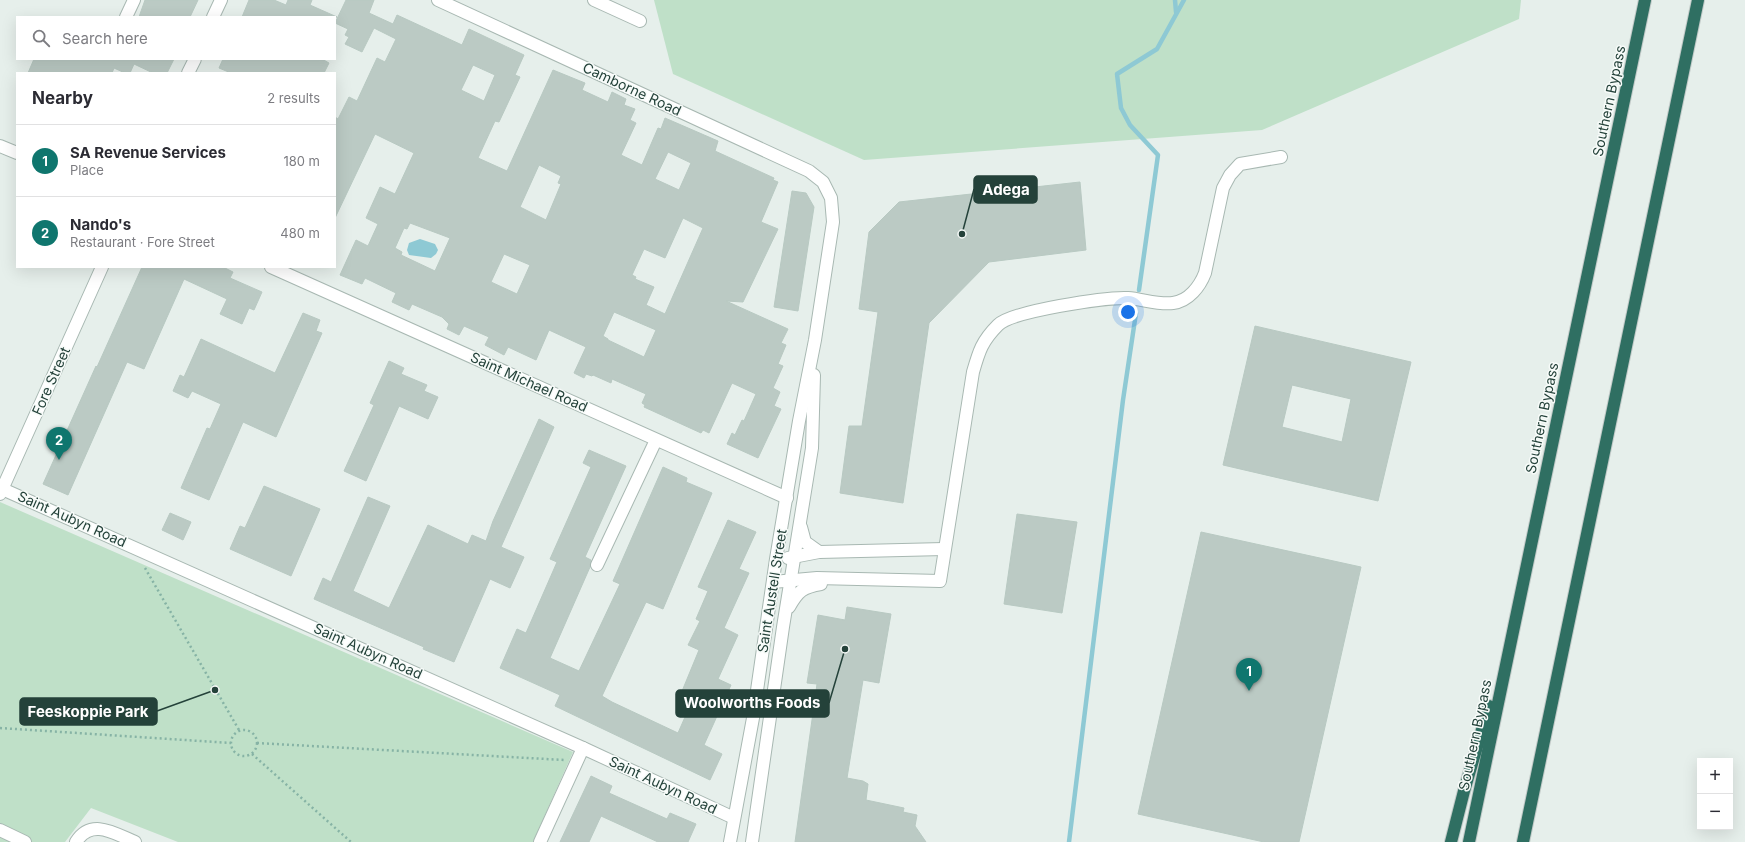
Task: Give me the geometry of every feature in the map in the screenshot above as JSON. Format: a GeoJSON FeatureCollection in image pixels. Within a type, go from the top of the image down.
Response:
{"type":"FeatureCollection","features":[{"type":"Feature","properties":{"kind":"highway","name":"Southern Bypass"},"geometry":{"type":"LineString","coordinates":[[1469,842],[1513,625],[1645,0]]}},
{"type":"Feature","properties":{"kind":"highway"},"geometry":{"type":"LineString","coordinates":[[1523,842],[1698,0]]}},
{"type":"Feature","properties":{"kind":"highway"},"geometry":{"type":"LineString","coordinates":[[1451,842],[1464,791],[1513,625]]}},
{"type":"Feature","properties":{"kind":"street"},"geometry":{"type":"LineString","coordinates":[[126,16],[134,0]]}},
{"type":"Feature","properties":{"kind":"street"},"geometry":{"type":"LineString","coordinates":[[213,16],[221,0]]}},
{"type":"Feature","properties":{"kind":"street","name":"Camborne Road"},"geometry":{"type":"LineString","coordinates":[[438,0],[809,171],[823,182]]}},
{"type":"Feature","properties":{"kind":"street"},"geometry":{"type":"LineString","coordinates":[[594,0],[640,21]]}},
{"type":"Feature","properties":{"kind":"street"},"geometry":{"type":"LineString","coordinates":[[188,72],[194,60]]}},
{"type":"Feature","properties":{"kind":"street"},"geometry":{"type":"LineString","coordinates":[[0,146],[16,153]]}},
{"type":"Feature","properties":{"kind":"street"},"geometry":{"type":"LineString","coordinates":[[773,582],[817,578],[940,580],[973,372],[981,345],[999,324],[1020,314],[1073,304],[1126,298],[1173,303],[1183,299],[1201,283],[1210,252],[1223,188],[1230,175],[1240,164],[1281,157]]}},
{"type":"Feature","properties":{"kind":"street","name":"Saint Austell Street"},"geometry":{"type":"LineString","coordinates":[[730,842],[753,718],[776,559],[799,421],[815,340],[833,222],[831,198],[823,182]]}},
{"type":"Feature","properties":{"kind":"street","name":"Fore Street"},"geometry":{"type":"LineString","coordinates":[[1,490],[102,268]]}},
{"type":"Feature","properties":{"kind":"street","name":"Saint Michael Road"},"geometry":{"type":"LineString","coordinates":[[273,268],[787,498]]}},
{"type":"Feature","properties":{"kind":"street","name":"Saint Austell Street"},"geometry":{"type":"LineString","coordinates":[[752,842],[783,627],[812,448],[815,340]]}},
{"type":"Feature","properties":{"kind":"street"},"geometry":{"type":"LineString","coordinates":[[597,565],[656,440]]}},
{"type":"Feature","properties":{"kind":"street","name":"Saint Aubyn Road"},"geometry":{"type":"LineString","coordinates":[[1,490],[583,748],[734,818]]}},
{"type":"Feature","properties":{"kind":"street"},"geometry":{"type":"LineString","coordinates":[[801,510],[803,537],[805,542],[819,552]]}},
{"type":"Feature","properties":{"kind":"street"},"geometry":{"type":"LineString","coordinates":[[776,559],[794,558],[819,552],[944,549]]}},
{"type":"Feature","properties":{"kind":"street"},"geometry":{"type":"LineString","coordinates":[[783,627],[788,609],[795,595],[800,591],[811,586],[843,579]]}},
{"type":"Feature","properties":{"kind":"street"},"geometry":{"type":"LineString","coordinates":[[540,842],[583,748]]}},
{"type":"Feature","properties":{"kind":"street"},"geometry":{"type":"LineString","coordinates":[[76,842],[81,834],[87,830],[95,829],[107,831],[135,842]]}},
{"type":"Feature","properties":{"kind":"street"},"geometry":{"type":"LineString","coordinates":[[0,830],[26,842]]}},
{"type":"Feature","properties":{"kind":"path"},"geometry":{"type":"LineString","coordinates":[[144,567],[239,730]]}},
{"type":"Feature","properties":{"kind":"path"},"geometry":{"type":"LineString","coordinates":[[0,728],[231,742]]}},
{"type":"Feature","properties":{"kind":"path"},"geometry":{"type":"LineString","coordinates":[[246,729],[254,733],[257,743],[252,754],[244,756],[236,754],[233,750],[231,742],[233,734],[239,730],[246,729]]}},
{"type":"Feature","properties":{"kind":"path"},"geometry":{"type":"LineString","coordinates":[[257,743],[577,761]]}},
{"type":"Feature","properties":{"kind":"path"},"geometry":{"type":"LineString","coordinates":[[252,754],[351,842]]}},
{"type":"Feature","properties":{"kind":"green space"},"geometry":{"type":"Polygon","coordinates":[[[654,0],[1521,0],[1519,19],[1262,130],[864,160],[673,74],[654,0]]]}},
{"type":"Feature","properties":{"kind":"green space"},"geometry":{"type":"Polygon","coordinates":[[[0,502],[573,752],[533,842],[178,842],[91,808],[65,842],[0,842],[0,502]]]}},
{"type":"Feature","properties":{"kind":"water"},"geometry":{"type":"Polygon","coordinates":[[[420,239],[435,244],[438,250],[431,258],[409,255],[407,250],[409,243],[420,239]]]}},
{"type":"Feature","properties":{"kind":"building"},"geometry":{"type":"Polygon","coordinates":[[[145,0],[198,0],[190,16],[139,16],[145,0]]]}},
{"type":"Feature","properties":{"kind":"building"},"geometry":{"type":"Polygon","coordinates":[[[249,0],[274,0],[286,5],[288,0],[312,0],[310,5],[335,16],[242,16],[249,0]]]}},
{"type":"Feature","properties":{"kind":"building"},"geometry":{"type":"Polygon","coordinates":[[[346,0],[374,0],[369,13],[393,24],[397,15],[462,45],[469,29],[524,55],[515,75],[520,77],[499,122],[495,121],[478,158],[507,171],[553,70],[585,83],[582,90],[608,102],[612,92],[626,99],[624,105],[635,109],[630,120],[636,123],[621,155],[642,165],[658,128],[661,129],[665,118],[718,141],[715,151],[774,178],[773,180],[778,182],[761,222],[778,229],[743,302],[726,301],[788,329],[781,343],[786,345],[778,364],[783,366],[773,388],[780,392],[774,406],[781,409],[758,458],[727,444],[732,433],[735,435],[742,420],[744,421],[756,394],[732,383],[709,433],[703,430],[701,433],[644,407],[645,405],[642,403],[646,394],[612,379],[611,383],[593,375],[586,374],[584,378],[574,373],[586,347],[549,330],[536,360],[508,347],[504,355],[485,345],[489,337],[464,326],[459,335],[447,329],[449,324],[442,317],[412,304],[409,310],[392,302],[396,293],[365,278],[362,284],[340,275],[356,240],[368,246],[378,224],[366,218],[380,187],[395,194],[414,153],[375,134],[336,216],[336,118],[338,119],[349,97],[357,101],[377,58],[385,62],[396,39],[374,28],[362,52],[345,44],[349,37],[345,35],[348,29],[336,23],[346,0]],[[473,65],[461,90],[484,101],[495,75],[473,65]],[[668,152],[655,179],[679,190],[691,163],[668,152]],[[539,165],[520,207],[546,220],[561,184],[558,183],[561,176],[539,165]],[[683,218],[665,258],[644,249],[632,275],[636,277],[635,279],[654,287],[646,305],[665,314],[703,228],[683,218]],[[410,223],[407,229],[404,228],[395,248],[402,252],[401,255],[435,271],[450,238],[410,223]],[[504,254],[491,282],[517,294],[530,265],[504,254]],[[614,312],[603,336],[608,340],[644,357],[656,330],[614,312]]]}},
{"type":"Feature","properties":{"kind":"building"},"geometry":{"type":"Polygon","coordinates":[[[34,60],[174,60],[168,72],[151,72],[134,64],[130,72],[123,72],[114,68],[112,72],[28,72],[34,60]]]}},
{"type":"Feature","properties":{"kind":"building"},"geometry":{"type":"Polygon","coordinates":[[[223,60],[324,60],[329,63],[324,72],[229,72],[219,68],[223,60]]]}},
{"type":"Feature","properties":{"kind":"building"},"geometry":{"type":"Polygon","coordinates":[[[1080,182],[1086,250],[989,262],[929,323],[903,503],[840,493],[849,426],[862,426],[878,312],[859,309],[869,232],[899,202],[1080,182]]]}},
{"type":"Feature","properties":{"kind":"building"},"geometry":{"type":"Polygon","coordinates":[[[792,191],[806,193],[814,207],[798,311],[774,307],[792,191]]]}},
{"type":"Feature","properties":{"kind":"building"},"geometry":{"type":"Polygon","coordinates":[[[142,268],[225,268],[233,272],[230,278],[262,292],[254,310],[249,308],[242,324],[220,314],[227,299],[184,279],[144,369],[127,362],[68,495],[43,484],[96,366],[97,367],[142,268]]]}},
{"type":"Feature","properties":{"kind":"building"},"geometry":{"type":"Polygon","coordinates":[[[303,313],[320,320],[316,331],[322,333],[276,437],[243,422],[209,500],[181,488],[207,428],[210,429],[221,404],[192,391],[188,398],[173,391],[180,375],[184,377],[201,339],[275,373],[303,313]]]}},
{"type":"Feature","properties":{"kind":"building"},"geometry":{"type":"Polygon","coordinates":[[[1255,326],[1411,362],[1378,501],[1223,465],[1255,326]],[[1292,385],[1282,427],[1342,442],[1351,399],[1292,385]]]}},
{"type":"Feature","properties":{"kind":"building"},"geometry":{"type":"Polygon","coordinates":[[[389,361],[404,368],[401,374],[427,385],[424,391],[438,397],[428,419],[399,406],[366,481],[344,471],[374,405],[370,403],[389,361]]]}},
{"type":"Feature","properties":{"kind":"building"},"geometry":{"type":"Polygon","coordinates":[[[539,419],[554,427],[501,547],[524,557],[510,588],[490,579],[454,662],[423,649],[424,647],[314,599],[323,578],[331,582],[368,497],[390,506],[353,591],[389,608],[428,525],[468,544],[472,535],[486,541],[493,521],[539,419]]]}},
{"type":"Feature","properties":{"kind":"building"},"geometry":{"type":"Polygon","coordinates":[[[589,450],[626,466],[585,557],[591,560],[590,567],[550,658],[579,671],[620,584],[613,581],[663,467],[687,478],[686,482],[712,493],[663,609],[646,602],[602,696],[612,702],[678,733],[692,701],[680,696],[699,650],[688,645],[700,621],[696,619],[708,591],[698,587],[728,520],[756,532],[739,569],[749,573],[724,628],[738,635],[718,679],[731,685],[704,745],[722,754],[710,780],[555,706],[560,695],[500,668],[517,629],[526,633],[557,562],[550,559],[591,467],[583,463],[589,450]]]}},
{"type":"Feature","properties":{"kind":"building"},"geometry":{"type":"Polygon","coordinates":[[[264,486],[320,509],[291,576],[230,549],[240,526],[245,528],[264,486]]]}},
{"type":"Feature","properties":{"kind":"building"},"geometry":{"type":"Polygon","coordinates":[[[170,513],[191,522],[183,540],[162,530],[170,513]]]}},
{"type":"Feature","properties":{"kind":"building"},"geometry":{"type":"Polygon","coordinates":[[[1017,514],[1077,522],[1062,613],[1004,604],[1017,514]]]}},
{"type":"Feature","properties":{"kind":"building"},"geometry":{"type":"Polygon","coordinates":[[[1201,532],[1361,567],[1299,842],[1264,842],[1138,814],[1201,532]]]}},
{"type":"Feature","properties":{"kind":"building"},"geometry":{"type":"Polygon","coordinates":[[[847,607],[891,614],[879,683],[863,680],[847,778],[863,781],[868,784],[866,800],[904,808],[903,812],[917,815],[915,826],[926,842],[795,842],[817,684],[807,683],[818,615],[845,620],[847,607]]]}},
{"type":"Feature","properties":{"kind":"building"},"geometry":{"type":"Polygon","coordinates":[[[591,776],[612,786],[609,793],[667,819],[670,813],[696,824],[688,842],[658,842],[601,816],[589,842],[560,842],[591,776]]]}},
{"type":"Feature","properties":{"kind":"waterway"},"geometry":{"type":"LineString","coordinates":[[1175,0],[1176,12]]}},
{"type":"Feature","properties":{"kind":"waterway"},"geometry":{"type":"LineString","coordinates":[[1139,290],[1158,155],[1130,125],[1121,108],[1117,74],[1157,49],[1184,0]]}},
{"type":"Feature","properties":{"kind":"waterway"},"geometry":{"type":"LineString","coordinates":[[1069,842],[1123,400],[1136,313]]}},
{"type":"Feature","properties":{"kind":"place","name":"Adega"},"geometry":{"type":"Point","coordinates":[962,234]}},
{"type":"Feature","properties":{"kind":"place","name":"Nando's"},"geometry":{"type":"Point","coordinates":[59,460]}},
{"type":"Feature","properties":{"kind":"place","name":"Woolworths Foods"},"geometry":{"type":"Point","coordinates":[845,649]}},
{"type":"Feature","properties":{"kind":"place","name":"Feeskoppie Park"},"geometry":{"type":"Point","coordinates":[215,690]}},
{"type":"Feature","properties":{"kind":"place","name":"SA Revenue Services"},"geometry":{"type":"Point","coordinates":[1249,691]}}]}
